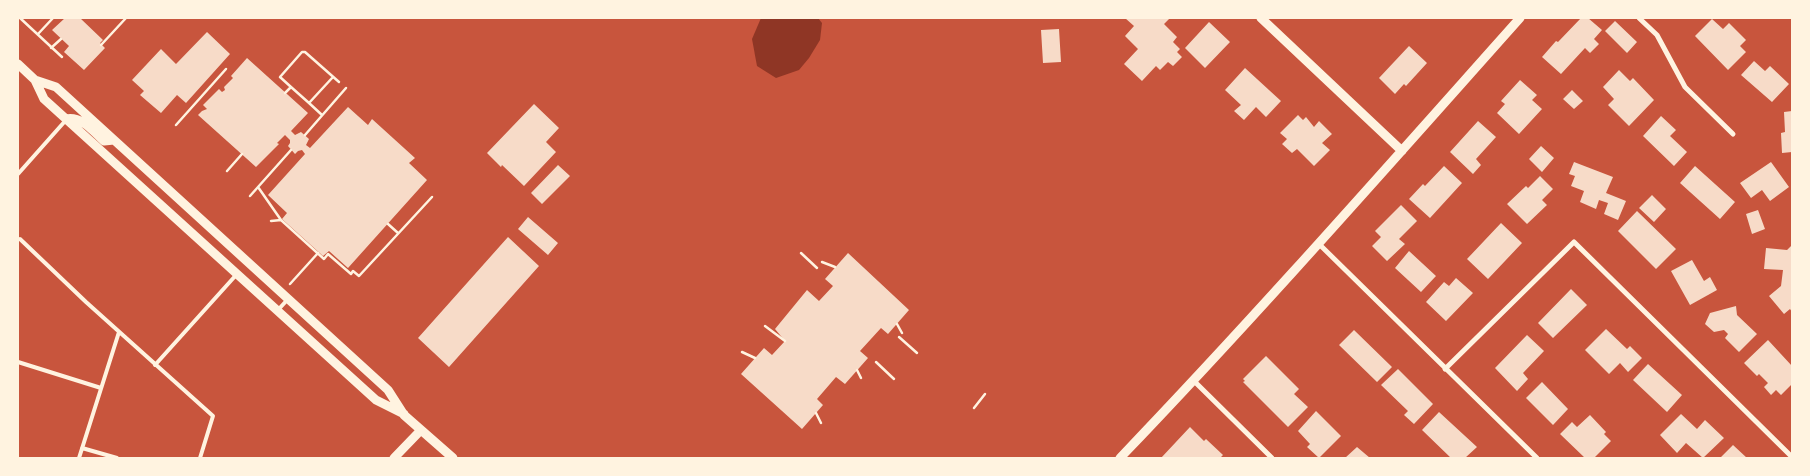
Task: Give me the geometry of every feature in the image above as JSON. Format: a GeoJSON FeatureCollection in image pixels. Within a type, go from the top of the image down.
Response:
{"type":"FeatureCollection","features":[{"type":"Feature","properties":{"kind":"street"},"geometry":{"type":"LineString","coordinates":[[1261,18],[1402,151]]}},
{"type":"Feature","properties":{"kind":"street"},"geometry":{"type":"LineString","coordinates":[[1120,458],[1194,381],[1319,244],[1520,18]]}},
{"type":"Feature","properties":{"kind":"street"},"geometry":{"type":"LineString","coordinates":[[1639,18],[1657,34],[1685,87],[1733,134]]}},
{"type":"Feature","properties":{"kind":"street"},"geometry":{"type":"LineString","coordinates":[[18,64],[35,80],[44,99],[277,311],[376,400],[404,415],[453,458]]}},
{"type":"Feature","properties":{"kind":"street"},"geometry":{"type":"LineString","coordinates":[[35,80],[56,87],[388,390],[404,415]]}},
{"type":"Feature","properties":{"kind":"street"},"geometry":{"type":"LineString","coordinates":[[66,119],[73,118],[79,120],[104,141],[114,140]]}},
{"type":"Feature","properties":{"kind":"street"},"geometry":{"type":"LineString","coordinates":[[1445,369],[1574,242],[1792,457]]}},
{"type":"Feature","properties":{"kind":"street"},"geometry":{"type":"LineString","coordinates":[[1319,244],[1536,458]]}},
{"type":"Feature","properties":{"kind":"street"},"geometry":{"type":"LineString","coordinates":[[1194,381],[1272,458]]}},
{"type":"Feature","properties":{"kind":"street"},"geometry":{"type":"LineString","coordinates":[[394,458],[421,430]]}},
{"type":"Feature","properties":{"kind":"lane"},"geometry":{"type":"LineString","coordinates":[[18,174],[66,119]]}},
{"type":"Feature","properties":{"kind":"lane"},"geometry":{"type":"LineString","coordinates":[[20,239],[155,365],[214,416],[200,458]]}},
{"type":"Feature","properties":{"kind":"lane"},"geometry":{"type":"LineString","coordinates":[[155,365],[237,274]]}},
{"type":"Feature","properties":{"kind":"lane"},"geometry":{"type":"LineString","coordinates":[[277,311],[288,298]]}},
{"type":"Feature","properties":{"kind":"lane"},"geometry":{"type":"LineString","coordinates":[[79,458],[119,332]]}},
{"type":"Feature","properties":{"kind":"lane"},"geometry":{"type":"LineString","coordinates":[[18,362],[101,388]]}},
{"type":"Feature","properties":{"kind":"lane"},"geometry":{"type":"LineString","coordinates":[[82,448],[117,458]]}},
{"type":"Feature","properties":{"kind":"path"},"geometry":{"type":"LineString","coordinates":[[20,18],[62,58]]}},
{"type":"Feature","properties":{"kind":"path"},"geometry":{"type":"LineString","coordinates":[[38,34],[53,18]]}},
{"type":"Feature","properties":{"kind":"path"},"geometry":{"type":"LineString","coordinates":[[101,44],[126,18]]}},
{"type":"Feature","properties":{"kind":"path"},"geometry":{"type":"LineString","coordinates":[[51,48],[61,39]]}},
{"type":"Feature","properties":{"kind":"path"},"geometry":{"type":"LineString","coordinates":[[322,115],[280,77],[302,52],[305,52],[339,82]]}},
{"type":"Feature","properties":{"kind":"path"},"geometry":{"type":"LineString","coordinates":[[176,125],[226,68]]}},
{"type":"Feature","properties":{"kind":"path"},"geometry":{"type":"LineString","coordinates":[[309,103],[333,77]]}},
{"type":"Feature","properties":{"kind":"path"},"geometry":{"type":"LineString","coordinates":[[285,93],[291,87]]}},
{"type":"Feature","properties":{"kind":"path"},"geometry":{"type":"LineString","coordinates":[[305,135],[346,88]]}},
{"type":"Feature","properties":{"kind":"path"},"geometry":{"type":"LineString","coordinates":[[250,196],[291,150]]}},
{"type":"Feature","properties":{"kind":"path"},"geometry":{"type":"LineString","coordinates":[[227,171],[242,154]]}},
{"type":"Feature","properties":{"kind":"path"},"geometry":{"type":"LineString","coordinates":[[258,187],[281,220],[324,259],[328,254],[351,274],[352,271],[359,276],[432,196]]}},
{"type":"Feature","properties":{"kind":"path"},"geometry":{"type":"LineString","coordinates":[[271,221],[281,220]]}},
{"type":"Feature","properties":{"kind":"path"},"geometry":{"type":"LineString","coordinates":[[388,224],[398,233]]}},
{"type":"Feature","properties":{"kind":"path"},"geometry":{"type":"LineString","coordinates":[[289,285],[318,253]]}},
{"type":"Feature","properties":{"kind":"path"},"geometry":{"type":"LineString","coordinates":[[801,253],[817,268]]}},
{"type":"Feature","properties":{"kind":"path"},"geometry":{"type":"LineString","coordinates":[[822,262],[835,267]]}},
{"type":"Feature","properties":{"kind":"path"},"geometry":{"type":"LineString","coordinates":[[897,324],[902,333]]}},
{"type":"Feature","properties":{"kind":"path"},"geometry":{"type":"LineString","coordinates":[[765,326],[785,341]]}},
{"type":"Feature","properties":{"kind":"path"},"geometry":{"type":"LineString","coordinates":[[899,337],[917,353]]}},
{"type":"Feature","properties":{"kind":"path"},"geometry":{"type":"LineString","coordinates":[[742,352],[755,358]]}},
{"type":"Feature","properties":{"kind":"path"},"geometry":{"type":"LineString","coordinates":[[876,362],[894,379]]}},
{"type":"Feature","properties":{"kind":"path"},"geometry":{"type":"LineString","coordinates":[[858,370],[861,378]]}},
{"type":"Feature","properties":{"kind":"path"},"geometry":{"type":"LineString","coordinates":[[974,408],[985,394]]}},
{"type":"Feature","properties":{"kind":"path"},"geometry":{"type":"LineString","coordinates":[[816,413],[821,423]]}},
{"type":"Feature","properties":{"kind":"shaded area"},"geometry":{"type":"Polygon","coordinates":[[[761,18],[818,18],[822,23],[820,40],[799,70],[776,78],[757,66],[752,39],[761,18]]]}},
{"type":"Feature","properties":{"kind":"building"},"geometry":{"type":"Polygon","coordinates":[[[65,18],[80,18],[103,40],[100,43],[105,48],[84,70],[64,52],[69,46],[52,30],[65,18]]]}},
{"type":"Feature","properties":{"kind":"building"},"geometry":{"type":"Polygon","coordinates":[[[1125,18],[1170,18],[1164,24],[1177,37],[1173,42],[1180,49],[1177,52],[1182,57],[1173,66],[1168,62],[1160,70],[1156,66],[1142,81],[1124,64],[1138,49],[1125,36],[1134,26],[1125,18]]]}},
{"type":"Feature","properties":{"kind":"building"},"geometry":{"type":"Polygon","coordinates":[[[1581,18],[1588,18],[1602,30],[1594,39],[1599,44],[1590,53],[1585,48],[1561,74],[1542,57],[1581,18]]]}},
{"type":"Feature","properties":{"kind":"building"},"geometry":{"type":"Polygon","coordinates":[[[1712,19],[1723,29],[1729,23],[1746,40],[1740,46],[1746,52],[1728,70],[1695,36],[1712,19]]]}},
{"type":"Feature","properties":{"kind":"building"},"geometry":{"type":"Polygon","coordinates":[[[1615,21],[1637,42],[1627,53],[1605,31],[1615,21]]]}},
{"type":"Feature","properties":{"kind":"building"},"geometry":{"type":"Polygon","coordinates":[[[1209,22],[1230,42],[1205,68],[1185,48],[1209,22]]]}},
{"type":"Feature","properties":{"kind":"building"},"geometry":{"type":"Polygon","coordinates":[[[1059,29],[1061,62],[1043,63],[1041,30],[1059,29]]]}},
{"type":"Feature","properties":{"kind":"building"},"geometry":{"type":"Polygon","coordinates":[[[207,32],[230,54],[186,103],[177,95],[161,113],[140,95],[144,91],[132,80],[161,49],[176,64],[207,32]]]}},
{"type":"Feature","properties":{"kind":"building"},"geometry":{"type":"Polygon","coordinates":[[[1409,46],[1427,63],[1406,86],[1404,84],[1395,94],[1379,78],[1409,46]]]}},
{"type":"Feature","properties":{"kind":"building"},"geometry":{"type":"Polygon","coordinates":[[[247,58],[308,113],[291,131],[295,135],[301,132],[309,139],[306,145],[310,148],[348,107],[368,125],[372,119],[415,158],[409,163],[427,180],[348,268],[329,251],[323,256],[282,219],[287,213],[268,195],[305,154],[302,150],[295,154],[288,146],[290,140],[285,135],[277,143],[279,144],[256,167],[198,115],[207,109],[203,105],[219,89],[222,92],[225,90],[224,87],[233,78],[231,76],[247,58]]]}},
{"type":"Feature","properties":{"kind":"building"},"geometry":{"type":"Polygon","coordinates":[[[1754,61],[1765,71],[1770,66],[1789,84],[1772,102],[1741,75],[1754,61]]]}},
{"type":"Feature","properties":{"kind":"building"},"geometry":{"type":"Polygon","coordinates":[[[1245,68],[1281,101],[1266,117],[1256,107],[1244,120],[1234,111],[1241,105],[1225,90],[1245,68]]]}},
{"type":"Feature","properties":{"kind":"building"},"geometry":{"type":"Polygon","coordinates":[[[1619,70],[1630,81],[1633,78],[1654,100],[1629,126],[1608,105],[1614,99],[1603,87],[1619,70]]]}},
{"type":"Feature","properties":{"kind":"building"},"geometry":{"type":"Polygon","coordinates":[[[1520,80],[1537,95],[1532,100],[1542,109],[1519,134],[1497,113],[1505,104],[1501,101],[1520,80]]]}},
{"type":"Feature","properties":{"kind":"building"},"geometry":{"type":"Polygon","coordinates":[[[1572,90],[1583,101],[1574,109],[1563,99],[1572,90]]]}},
{"type":"Feature","properties":{"kind":"building"},"geometry":{"type":"Polygon","coordinates":[[[534,104],[559,128],[546,142],[556,152],[524,186],[487,153],[534,104]]]}},
{"type":"Feature","properties":{"kind":"building"},"geometry":{"type":"Polygon","coordinates":[[[1792,111],[1792,152],[1782,153],[1781,133],[1785,132],[1784,112],[1792,111]]]}},
{"type":"Feature","properties":{"kind":"building"},"geometry":{"type":"Polygon","coordinates":[[[1298,115],[1303,120],[1306,117],[1314,127],[1319,121],[1332,134],[1322,143],[1330,150],[1314,166],[1297,149],[1292,153],[1282,144],[1287,139],[1280,133],[1298,115]]]}},
{"type":"Feature","properties":{"kind":"building"},"geometry":{"type":"Polygon","coordinates":[[[1661,116],[1676,130],[1670,136],[1687,152],[1674,166],[1643,136],[1661,116]]]}},
{"type":"Feature","properties":{"kind":"building"},"geometry":{"type":"Polygon","coordinates":[[[1478,121],[1496,137],[1476,159],[1481,165],[1473,174],[1450,152],[1478,121]]]}},
{"type":"Feature","properties":{"kind":"building"},"geometry":{"type":"Polygon","coordinates":[[[1541,146],[1554,158],[1542,172],[1529,159],[1541,146]]]}},
{"type":"Feature","properties":{"kind":"building"},"geometry":{"type":"Polygon","coordinates":[[[1574,162],[1613,177],[1606,193],[1626,201],[1618,220],[1604,214],[1608,203],[1599,200],[1596,209],[1580,202],[1584,191],[1571,186],[1575,176],[1569,174],[1574,162]]]}},
{"type":"Feature","properties":{"kind":"building"},"geometry":{"type":"Polygon","coordinates":[[[1771,162],[1789,187],[1770,201],[1762,190],[1751,198],[1740,183],[1771,162]]]}},
{"type":"Feature","properties":{"kind":"building"},"geometry":{"type":"Polygon","coordinates":[[[558,165],[570,176],[542,204],[531,193],[558,165]]]}},
{"type":"Feature","properties":{"kind":"building"},"geometry":{"type":"Polygon","coordinates":[[[1444,166],[1462,183],[1430,218],[1409,199],[1423,184],[1425,186],[1444,166]]]}},
{"type":"Feature","properties":{"kind":"building"},"geometry":{"type":"Polygon","coordinates":[[[1695,166],[1735,202],[1720,219],[1680,183],[1695,166]]]}},
{"type":"Feature","properties":{"kind":"building"},"geometry":{"type":"Polygon","coordinates":[[[1540,176],[1553,189],[1542,200],[1547,205],[1527,224],[1507,204],[1540,176]]]}},
{"type":"Feature","properties":{"kind":"building"},"geometry":{"type":"Polygon","coordinates":[[[1652,195],[1666,209],[1654,222],[1639,208],[1652,195]]]}},
{"type":"Feature","properties":{"kind":"building"},"geometry":{"type":"Polygon","coordinates":[[[1401,205],[1417,221],[1399,239],[1405,244],[1387,261],[1372,246],[1381,237],[1375,231],[1401,205]]]}},
{"type":"Feature","properties":{"kind":"building"},"geometry":{"type":"Polygon","coordinates":[[[1758,210],[1765,229],[1752,234],[1746,214],[1758,210]]]}},
{"type":"Feature","properties":{"kind":"building"},"geometry":{"type":"Polygon","coordinates":[[[1637,211],[1676,249],[1656,269],[1618,231],[1637,211]]]}},
{"type":"Feature","properties":{"kind":"building"},"geometry":{"type":"Polygon","coordinates":[[[528,217],[558,243],[548,255],[518,229],[528,217]]]}},
{"type":"Feature","properties":{"kind":"building"},"geometry":{"type":"Polygon","coordinates":[[[1501,223],[1522,243],[1488,279],[1467,259],[1501,223]]]}},
{"type":"Feature","properties":{"kind":"building"},"geometry":{"type":"Polygon","coordinates":[[[508,237],[539,266],[449,367],[418,338],[508,237]]]}},
{"type":"Feature","properties":{"kind":"building"},"geometry":{"type":"Polygon","coordinates":[[[1792,245],[1792,312],[1790,309],[1784,314],[1769,296],[1781,286],[1783,270],[1764,269],[1766,248],[1787,250],[1792,245]]]}},
{"type":"Feature","properties":{"kind":"building"},"geometry":{"type":"Polygon","coordinates":[[[1409,251],[1436,276],[1421,292],[1395,268],[1409,251]]]}},
{"type":"Feature","properties":{"kind":"building"},"geometry":{"type":"Polygon","coordinates":[[[848,253],[909,310],[888,334],[881,328],[860,351],[868,358],[845,384],[836,377],[817,399],[823,405],[802,429],[741,374],[764,348],[772,355],[785,341],[775,329],[807,290],[819,301],[833,286],[825,279],[848,253]]]}},
{"type":"Feature","properties":{"kind":"building"},"geometry":{"type":"Polygon","coordinates":[[[1692,260],[1704,281],[1710,277],[1717,290],[1690,305],[1671,271],[1692,260]]]}},
{"type":"Feature","properties":{"kind":"building"},"geometry":{"type":"Polygon","coordinates":[[[1456,278],[1473,293],[1446,321],[1426,302],[1444,282],[1449,286],[1456,278]]]}},
{"type":"Feature","properties":{"kind":"building"},"geometry":{"type":"Polygon","coordinates":[[[1571,289],[1587,305],[1553,338],[1538,323],[1571,289]]]}},
{"type":"Feature","properties":{"kind":"building"},"geometry":{"type":"Polygon","coordinates":[[[1736,306],[1737,315],[1757,334],[1739,352],[1725,338],[1728,334],[1724,330],[1714,332],[1705,324],[1710,313],[1736,306]]]}},
{"type":"Feature","properties":{"kind":"building"},"geometry":{"type":"Polygon","coordinates":[[[1606,329],[1627,349],[1630,346],[1642,358],[1628,372],[1620,363],[1609,374],[1585,350],[1606,329]]]}},
{"type":"Feature","properties":{"kind":"building"},"geometry":{"type":"Polygon","coordinates":[[[1354,330],[1392,367],[1377,382],[1339,345],[1354,330]]]}},
{"type":"Feature","properties":{"kind":"building"},"geometry":{"type":"Polygon","coordinates":[[[1527,335],[1544,351],[1523,373],[1528,379],[1517,391],[1495,368],[1527,335]]]}},
{"type":"Feature","properties":{"kind":"building"},"geometry":{"type":"Polygon","coordinates":[[[1768,340],[1792,366],[1792,384],[1781,395],[1776,390],[1771,395],[1764,387],[1768,383],[1759,374],[1757,376],[1744,363],[1768,340]]]}},
{"type":"Feature","properties":{"kind":"building"},"geometry":{"type":"Polygon","coordinates":[[[1266,356],[1299,389],[1294,394],[1308,407],[1288,427],[1243,382],[1245,381],[1243,379],[1266,356]]]}},
{"type":"Feature","properties":{"kind":"building"},"geometry":{"type":"Polygon","coordinates":[[[1648,364],[1682,395],[1667,412],[1633,380],[1648,364]]]}},
{"type":"Feature","properties":{"kind":"building"},"geometry":{"type":"Polygon","coordinates":[[[1398,369],[1433,404],[1414,424],[1404,415],[1408,411],[1381,385],[1398,369]]]}},
{"type":"Feature","properties":{"kind":"building"},"geometry":{"type":"Polygon","coordinates":[[[1542,382],[1568,409],[1553,425],[1526,398],[1542,382]]]}},
{"type":"Feature","properties":{"kind":"building"},"geometry":{"type":"Polygon","coordinates":[[[1316,411],[1341,436],[1319,458],[1307,447],[1310,444],[1298,431],[1316,411]]]}},
{"type":"Feature","properties":{"kind":"building"},"geometry":{"type":"Polygon","coordinates":[[[1439,412],[1477,447],[1465,458],[1451,458],[1422,430],[1439,412]]]}},
{"type":"Feature","properties":{"kind":"building"},"geometry":{"type":"Polygon","coordinates":[[[1681,414],[1697,429],[1705,420],[1724,438],[1703,458],[1686,443],[1677,453],[1660,435],[1681,414]]]}},
{"type":"Feature","properties":{"kind":"building"},"geometry":{"type":"Polygon","coordinates":[[[1590,415],[1606,432],[1604,434],[1611,441],[1594,458],[1585,458],[1560,434],[1572,422],[1577,427],[1590,415]]]}},
{"type":"Feature","properties":{"kind":"building"},"geometry":{"type":"Polygon","coordinates":[[[1190,427],[1204,441],[1206,439],[1223,455],[1220,458],[1161,458],[1190,427]]]}},
{"type":"Feature","properties":{"kind":"building"},"geometry":{"type":"Polygon","coordinates":[[[1733,445],[1747,458],[1720,458],[1733,445]]]}},
{"type":"Feature","properties":{"kind":"building"},"geometry":{"type":"Polygon","coordinates":[[[1357,447],[1370,458],[1345,458],[1357,447]]]}}]}
